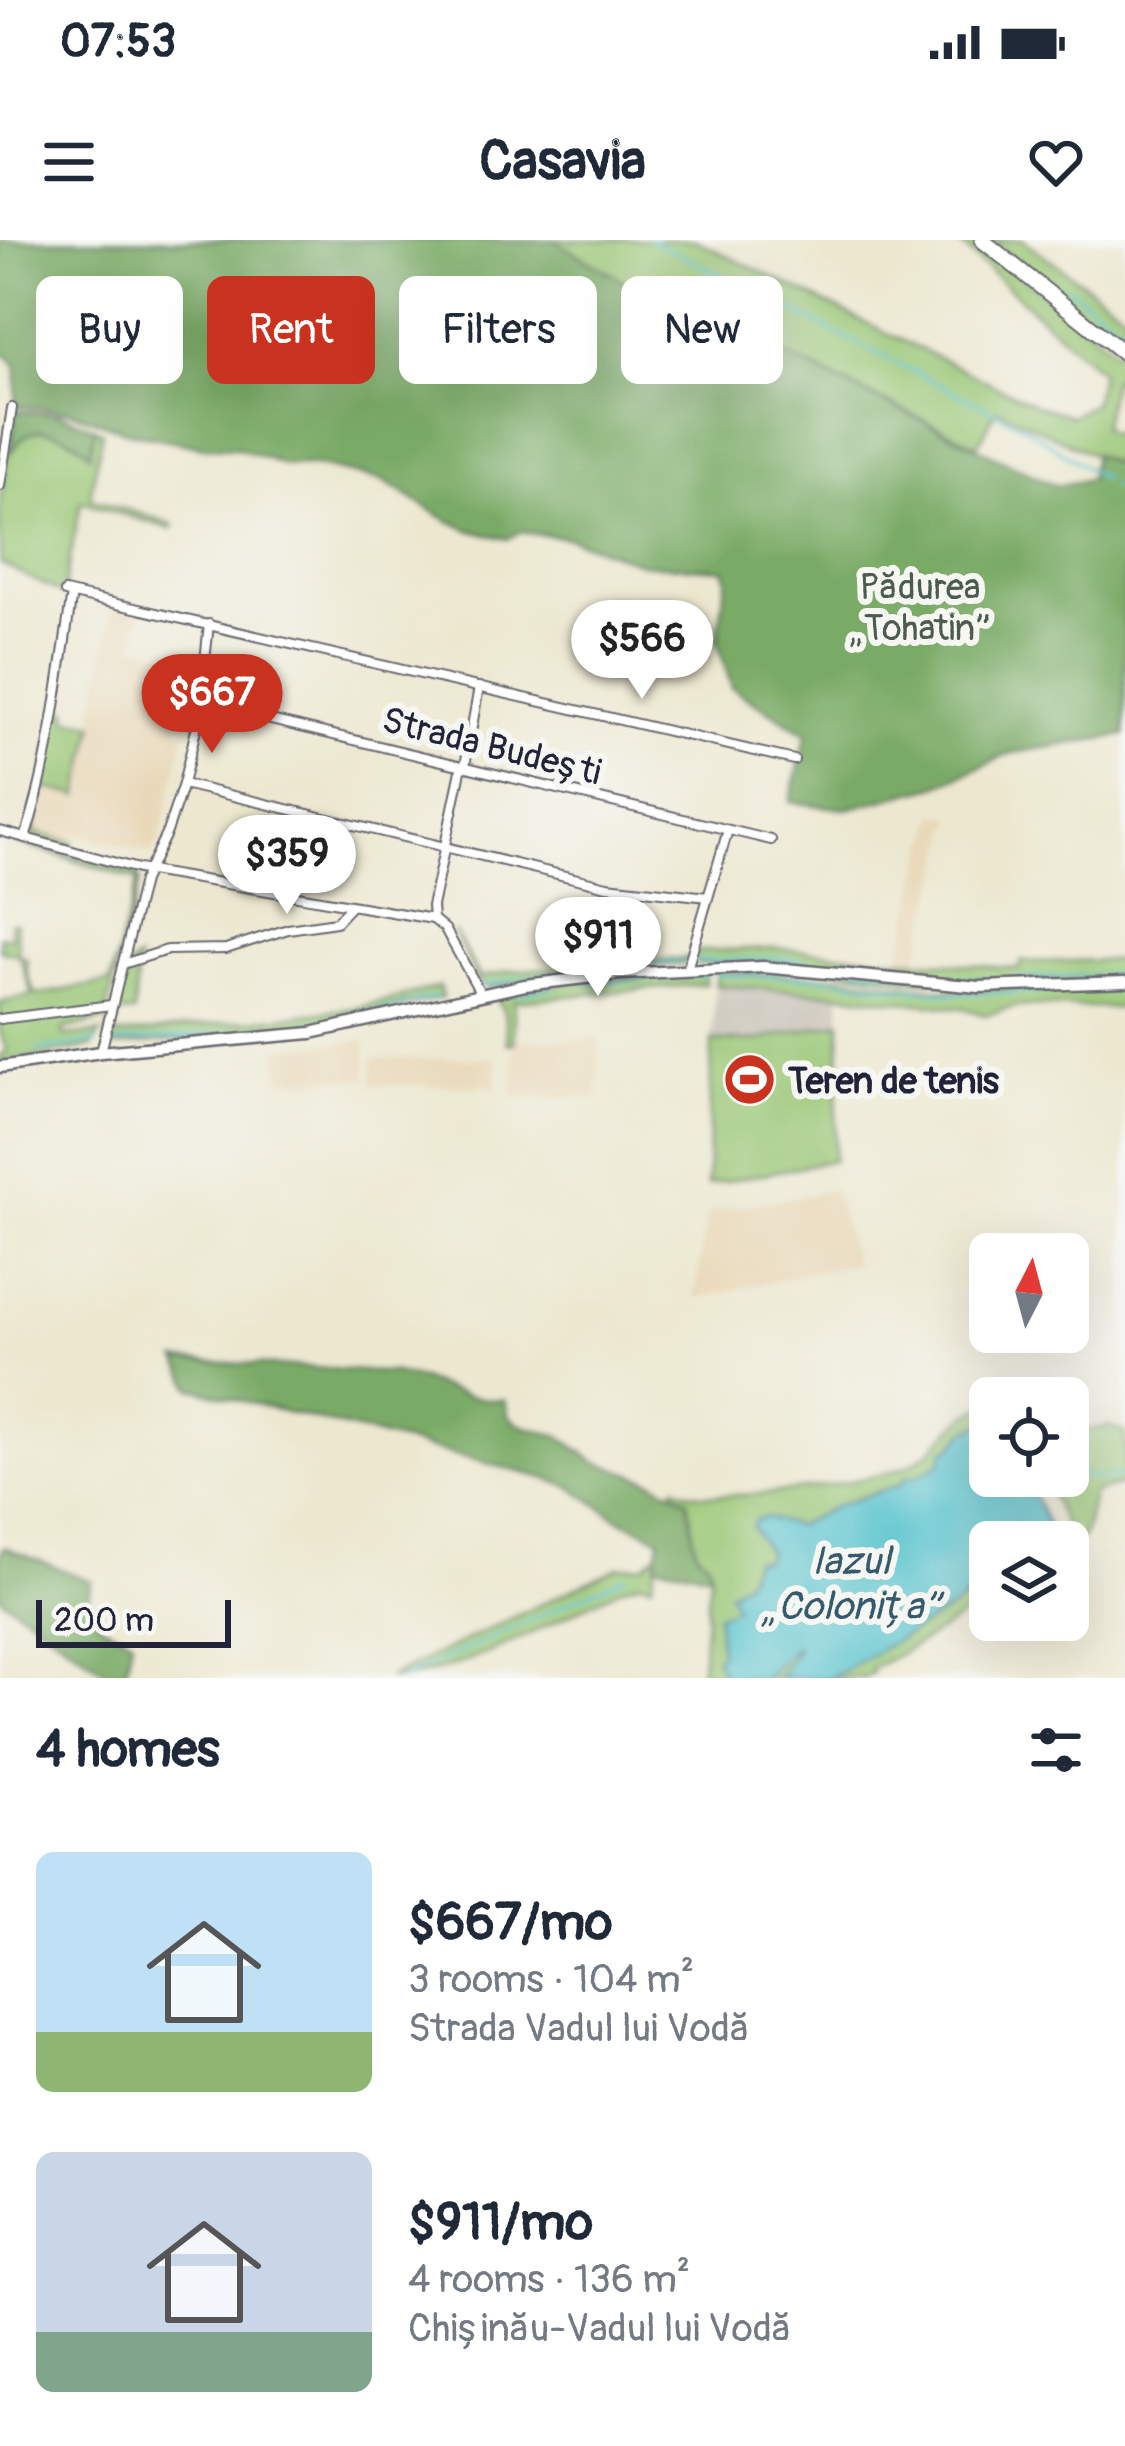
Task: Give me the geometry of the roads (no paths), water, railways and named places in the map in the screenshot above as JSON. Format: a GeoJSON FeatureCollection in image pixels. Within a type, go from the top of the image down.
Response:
{"type":"FeatureCollection","features":[{"type":"Feature","properties":{"kind":"highway"},"geometry":{"type":"LineString","coordinates":[[982,240],[1125,354]]}},
{"type":"Feature","properties":{"kind":"main road"},"geometry":{"type":"LineString","coordinates":[[0,1067],[100,1052],[311,1033],[570,978],[687,969],[797,969],[979,987],[1125,982]]}},
{"type":"Feature","properties":{"kind":"street"},"geometry":{"type":"LineString","coordinates":[[0,486],[12,408]]}},
{"type":"Feature","properties":{"kind":"street"},"geometry":{"type":"LineString","coordinates":[[26,838],[50,736],[69,593],[794,760]]}},
{"type":"Feature","properties":{"kind":"street"},"geometry":{"type":"LineString","coordinates":[[100,1052],[147,869],[167,832],[182,784],[200,703],[208,624]]}},
{"type":"Feature","properties":{"kind":"street"},"geometry":{"type":"LineString","coordinates":[[434,919],[443,846],[479,686]]}},
{"type":"Feature","properties":{"kind":"street","name":"Strada Budești"},"geometry":{"type":"LineString","coordinates":[[200,703],[771,840]]}},
{"type":"Feature","properties":{"kind":"street"},"geometry":{"type":"LineString","coordinates":[[182,784],[607,886],[708,897]]}},
{"type":"Feature","properties":{"kind":"street"},"geometry":{"type":"LineString","coordinates":[[687,969],[728,830]]}},
{"type":"Feature","properties":{"kind":"street"},"geometry":{"type":"LineString","coordinates":[[0,831],[147,869],[434,919],[446,929],[481,994]]}},
{"type":"Feature","properties":{"kind":"street"},"geometry":{"type":"LineString","coordinates":[[122,965],[167,950],[226,949],[289,929],[336,922],[350,908]]}},
{"type":"Feature","properties":{"kind":"street"},"geometry":{"type":"LineString","coordinates":[[0,1019],[111,1005]]}},
{"type":"Feature","properties":{"kind":"water","name":"Iazul „Colonița”"},"geometry":{"type":"Polygon","coordinates":[[[969,1430],[969,1497],[1035,1497],[1046,1521],[969,1521],[969,1595],[840,1673],[828,1678],[778,1678],[795,1647],[765,1678],[725,1678],[715,1659],[720,1652],[717,1615],[735,1607],[729,1592],[745,1580],[754,1559],[763,1560],[768,1553],[752,1527],[755,1520],[765,1517],[796,1526],[838,1505],[902,1484],[905,1477],[940,1464],[945,1449],[969,1430]]]}},
{"type":"Feature","properties":{"kind":"waterway"},"geometry":{"type":"LineString","coordinates":[[651,240],[1025,427],[1103,479]]}},
{"type":"Feature","properties":{"kind":"waterway"},"geometry":{"type":"LineString","coordinates":[[1065,285],[1125,330]]}},
{"type":"Feature","properties":{"kind":"waterway"},"geometry":{"type":"LineString","coordinates":[[1112,486],[1125,491]]}},
{"type":"Feature","properties":{"kind":"waterway"},"geometry":{"type":"LineString","coordinates":[[695,961],[777,958],[905,974]]}},
{"type":"Feature","properties":{"kind":"waterway"},"geometry":{"type":"LineString","coordinates":[[482,985],[684,961]]}},
{"type":"Feature","properties":{"kind":"waterway"},"geometry":{"type":"LineString","coordinates":[[1012,979],[1125,974]]}},
{"type":"Feature","properties":{"kind":"waterway"},"geometry":{"type":"LineString","coordinates":[[587,983],[706,975]]}},
{"type":"Feature","properties":{"kind":"waterway"},"geometry":{"type":"LineString","coordinates":[[716,975],[818,977],[951,994],[1125,990]]}},
{"type":"Feature","properties":{"kind":"waterway"},"geometry":{"type":"LineString","coordinates":[[929,977],[1001,979]]}},
{"type":"Feature","properties":{"kind":"waterway"},"geometry":{"type":"LineString","coordinates":[[502,996],[554,987]]}},
{"type":"Feature","properties":{"kind":"waterway"},"geometry":{"type":"LineString","coordinates":[[107,1044],[304,1026],[437,997]]}},
{"type":"Feature","properties":{"kind":"waterway"},"geometry":{"type":"LineString","coordinates":[[36,1050],[97,1042]]}},
{"type":"Feature","properties":{"kind":"waterway"},"geometry":{"type":"LineString","coordinates":[[1089,1478],[1125,1476]]}},
{"type":"Feature","properties":{"kind":"waterway"},"geometry":{"type":"LineString","coordinates":[[404,1678],[626,1576]]}},
{"type":"Feature","properties":{"kind":"place","name":"Teren de tenis"},"geometry":{"type":"Point","coordinates":[749,1080]}},
{"type":"Feature","properties":{"kind":"park label","name":"Pădurea „Tohatin”"},"geometry":{"type":"Point","coordinates":[920,606]}}]}
